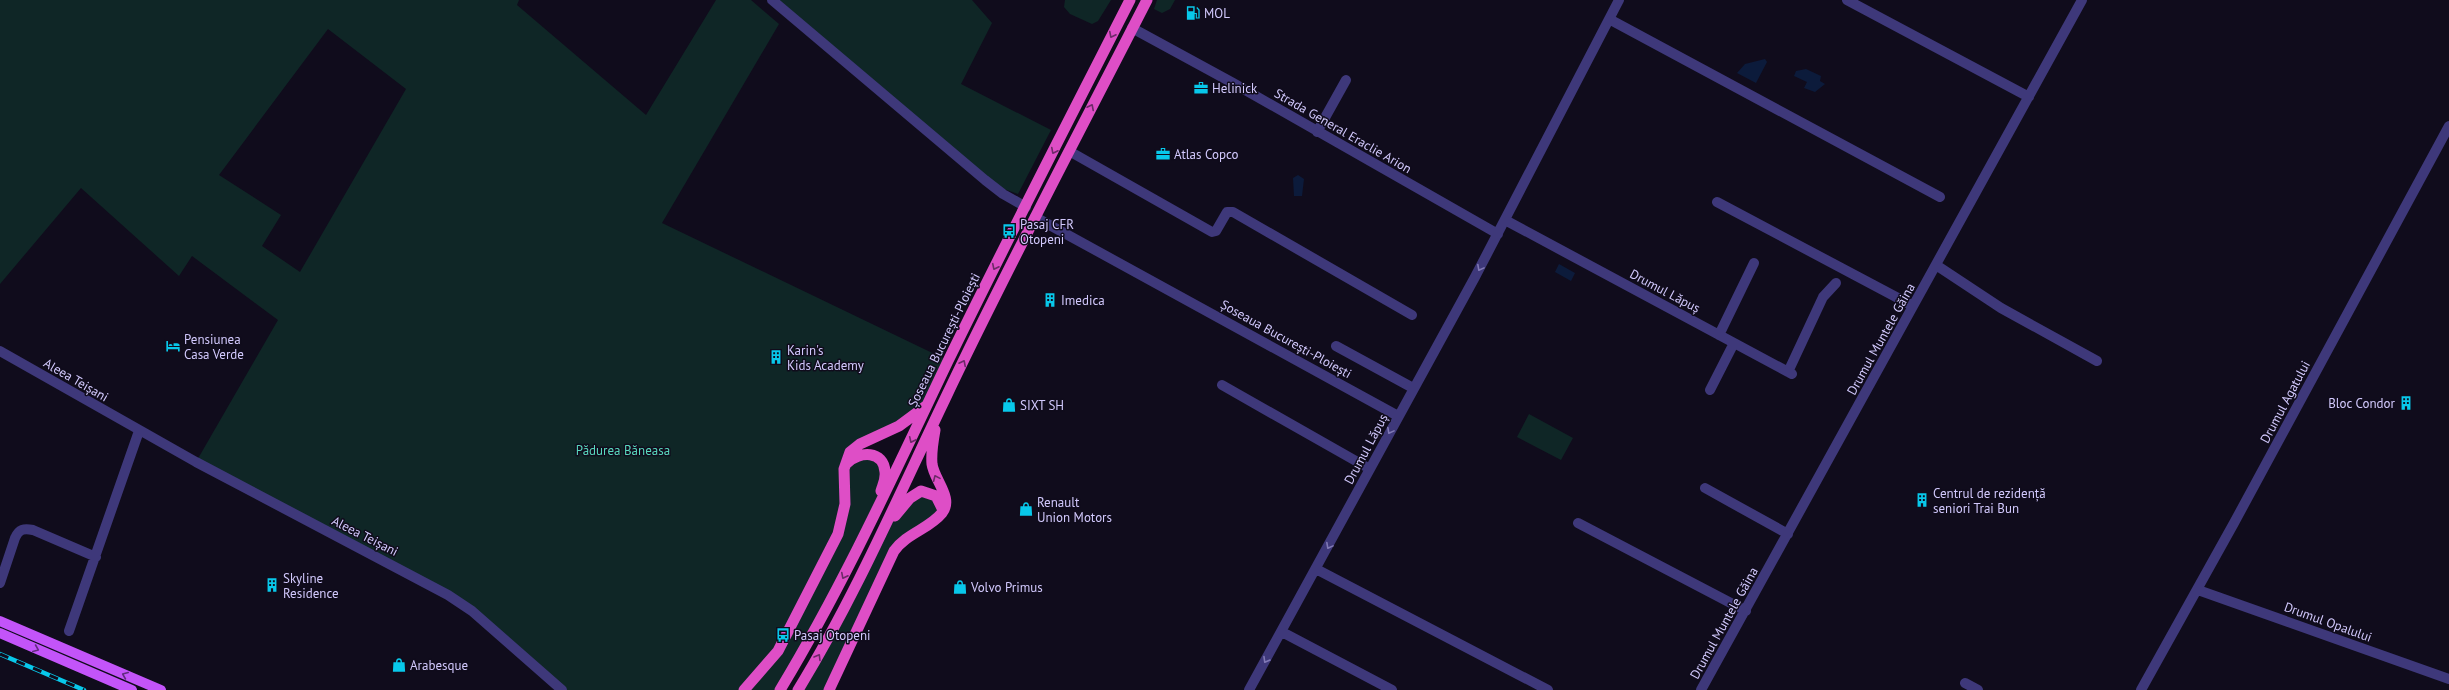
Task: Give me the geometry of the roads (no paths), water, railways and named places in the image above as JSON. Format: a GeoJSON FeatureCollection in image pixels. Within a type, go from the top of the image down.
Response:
{"type":"FeatureCollection","features":[{"type":"Feature","properties":{"kind":"highway","name":"Șoseaua București-Ploiești"},"geometry":{"type":"LineString","coordinates":[[780,690],[812,637],[862,542],[928,404],[1130,0]]}},
{"type":"Feature","properties":{"kind":"highway","name":"Șoseaua București-Ploiești"},"geometry":{"type":"LineString","coordinates":[[798,690],[825,645],[886,527],[938,414],[1035,217],[1147,0]]}},
{"type":"Feature","properties":{"kind":"highway"},"geometry":{"type":"LineString","coordinates":[[744,690],[778,651],[833,544],[844,513],[844,469],[846,458],[854,448],[895,429],[928,404]]}},
{"type":"Feature","properties":{"kind":"highway"},"geometry":{"type":"LineString","coordinates":[[829,690],[894,551],[906,538],[942,514],[946,507],[946,500],[934,472],[932,461],[938,414]]}},
{"type":"Feature","properties":{"kind":"highway"},"geometry":{"type":"LineString","coordinates":[[844,469],[852,458],[863,453],[874,455],[882,462],[885,471],[884,481],[872,521]]}},
{"type":"Feature","properties":{"kind":"highway"},"geometry":{"type":"LineString","coordinates":[[886,527],[910,498],[921,491],[936,496],[942,505],[942,514]]}},
{"type":"Feature","properties":{"kind":"main road"},"geometry":{"type":"LineString","coordinates":[[0,622],[161,690]]}},
{"type":"Feature","properties":{"kind":"main road"},"geometry":{"type":"LineString","coordinates":[[0,634],[132,690]]}},
{"type":"Feature","properties":{"kind":"street"},"geometry":{"type":"LineString","coordinates":[[772,0],[984,180],[1003,194],[1026,207]]}},
{"type":"Feature","properties":{"kind":"street","name":"Drumul Lăpuș"},"geometry":{"type":"LineString","coordinates":[[1254,689],[1282,632],[1498,234],[1619,0]]}},
{"type":"Feature","properties":{"kind":"street"},"geometry":{"type":"LineString","coordinates":[[1847,0],[2029,97]]}},
{"type":"Feature","properties":{"kind":"street","name":"Drumul Muntele Găina"},"geometry":{"type":"LineString","coordinates":[[1701,690],[1746,611],[2082,0]]}},
{"type":"Feature","properties":{"kind":"street"},"geometry":{"type":"LineString","coordinates":[[1608,19],[1940,197]]}},
{"type":"Feature","properties":{"kind":"street","name":"Strada General Eraclie Arion"},"geometry":{"type":"LineString","coordinates":[[1132,28],[1233,83],[1498,234]]}},
{"type":"Feature","properties":{"kind":"street"},"geometry":{"type":"LineString","coordinates":[[1317,132],[1346,80]]}},
{"type":"Feature","properties":{"kind":"street","name":"Drumul Agatului"},"geometry":{"type":"LineString","coordinates":[[2141,690],[2198,590],[2449,126]]}},
{"type":"Feature","properties":{"kind":"street"},"geometry":{"type":"LineString","coordinates":[[1069,151],[1210,231],[1216,231],[1227,212],[1233,212],[1412,315]]}},
{"type":"Feature","properties":{"kind":"street"},"geometry":{"type":"LineString","coordinates":[[1717,202],[1913,306]]}},
{"type":"Feature","properties":{"kind":"street","name":"Șoseaua București-Ploiești"},"geometry":{"type":"LineString","coordinates":[[1035,217],[1398,416]]}},
{"type":"Feature","properties":{"kind":"street","name":"Drumul Lăpuș"},"geometry":{"type":"LineString","coordinates":[[1505,220],[1790,373],[1823,297],[1836,283]]}},
{"type":"Feature","properties":{"kind":"street"},"geometry":{"type":"LineString","coordinates":[[1719,335],[1754,263]]}},
{"type":"Feature","properties":{"kind":"street"},"geometry":{"type":"LineString","coordinates":[[1936,265],[2001,308],[2097,361]]}},
{"type":"Feature","properties":{"kind":"street"},"geometry":{"type":"LineString","coordinates":[[1710,390],[1734,343]]}},
{"type":"Feature","properties":{"kind":"street"},"geometry":{"type":"LineString","coordinates":[[1336,346],[1414,388]]}},
{"type":"Feature","properties":{"kind":"street","name":"Aleea Teișani"},"geometry":{"type":"LineString","coordinates":[[0,351],[139,431],[448,595],[472,611],[562,690]]}},
{"type":"Feature","properties":{"kind":"street"},"geometry":{"type":"LineString","coordinates":[[1222,385],[1370,469]]}},
{"type":"Feature","properties":{"kind":"street"},"geometry":{"type":"LineString","coordinates":[[69,630],[96,557],[139,431]]}},
{"type":"Feature","properties":{"kind":"street"},"geometry":{"type":"LineString","coordinates":[[1705,488],[1788,534]]}},
{"type":"Feature","properties":{"kind":"street"},"geometry":{"type":"LineString","coordinates":[[1578,523],[1746,611]]}},
{"type":"Feature","properties":{"kind":"street"},"geometry":{"type":"LineString","coordinates":[[0,583],[14,538],[17,533],[24,528],[33,530],[96,557]]}},
{"type":"Feature","properties":{"kind":"street"},"geometry":{"type":"LineString","coordinates":[[1316,569],[1548,690]]}},
{"type":"Feature","properties":{"kind":"street","name":"Drumul Opalului"},"geometry":{"type":"LineString","coordinates":[[2198,590],[2449,679]]}},
{"type":"Feature","properties":{"kind":"street"},"geometry":{"type":"LineString","coordinates":[[1282,632],[1392,690]]}},
{"type":"Feature","properties":{"kind":"street"},"geometry":{"type":"LineString","coordinates":[[1965,683],[1978,690]]}},
{"type":"Feature","properties":{"kind":"water"},"geometry":{"type":"Polygon","coordinates":[[[1765,59],[1767,62],[1756,83],[1737,73],[1745,64],[1765,59]]]}},
{"type":"Feature","properties":{"kind":"water"},"geometry":{"type":"Polygon","coordinates":[[[1806,69],[1821,76],[1820,81],[1825,84],[1815,92],[1804,88],[1807,82],[1794,76],[1796,71],[1806,69]]]}},
{"type":"Feature","properties":{"kind":"water"},"geometry":{"type":"Polygon","coordinates":[[[1298,175],[1304,179],[1302,196],[1294,196],[1293,178],[1298,175]]]}},
{"type":"Feature","properties":{"kind":"water"},"geometry":{"type":"Polygon","coordinates":[[[1559,264],[1575,273],[1571,281],[1555,272],[1559,264]]]}},
{"type":"Feature","properties":{"kind":"railway"},"geometry":{"type":"LineString","coordinates":[[0,654],[84,690]]}},
{"type":"Feature","properties":{"kind":"place","name":"MOL"},"geometry":{"type":"Point","coordinates":[1193,13]}},
{"type":"Feature","properties":{"kind":"place","name":"Helinick"},"geometry":{"type":"Point","coordinates":[1201,88]}},
{"type":"Feature","properties":{"kind":"place","name":"Atlas Copco"},"geometry":{"type":"Point","coordinates":[1163,154]}},
{"type":"Feature","properties":{"kind":"place","name":"Pasaj CFR Otopeni"},"geometry":{"type":"Point","coordinates":[1009,231]}},
{"type":"Feature","properties":{"kind":"place","name":"Imedica"},"geometry":{"type":"Point","coordinates":[1050,300]}},
{"type":"Feature","properties":{"kind":"place","name":"Pensiunea Casa Verde"},"geometry":{"type":"Point","coordinates":[173,346]}},
{"type":"Feature","properties":{"kind":"place","name":"Karin's Kids Academy"},"geometry":{"type":"Point","coordinates":[776,357]}},
{"type":"Feature","properties":{"kind":"place","name":"Bloc Condor"},"geometry":{"type":"Point","coordinates":[2406,403]}},
{"type":"Feature","properties":{"kind":"place","name":"SIXT SH"},"geometry":{"type":"Point","coordinates":[1009,405]}},
{"type":"Feature","properties":{"kind":"place","name":"Centrul de rezidență seniori Trai Bun"},"geometry":{"type":"Point","coordinates":[1922,500]}},
{"type":"Feature","properties":{"kind":"place","name":"Renault Union Motors"},"geometry":{"type":"Point","coordinates":[1026,509]}},
{"type":"Feature","properties":{"kind":"place","name":"Skyline Residence"},"geometry":{"type":"Point","coordinates":[272,585]}},
{"type":"Feature","properties":{"kind":"place","name":"Volvo Primus"},"geometry":{"type":"Point","coordinates":[960,587]}},
{"type":"Feature","properties":{"kind":"place","name":"Pasaj Otopeni"},"geometry":{"type":"Point","coordinates":[783,635]}},
{"type":"Feature","properties":{"kind":"place","name":"Arabesque"},"geometry":{"type":"Point","coordinates":[399,665]}},
{"type":"Feature","properties":{"kind":"park label","name":"Pădurea Băneasa"},"geometry":{"type":"Point","coordinates":[623,450]}}]}
